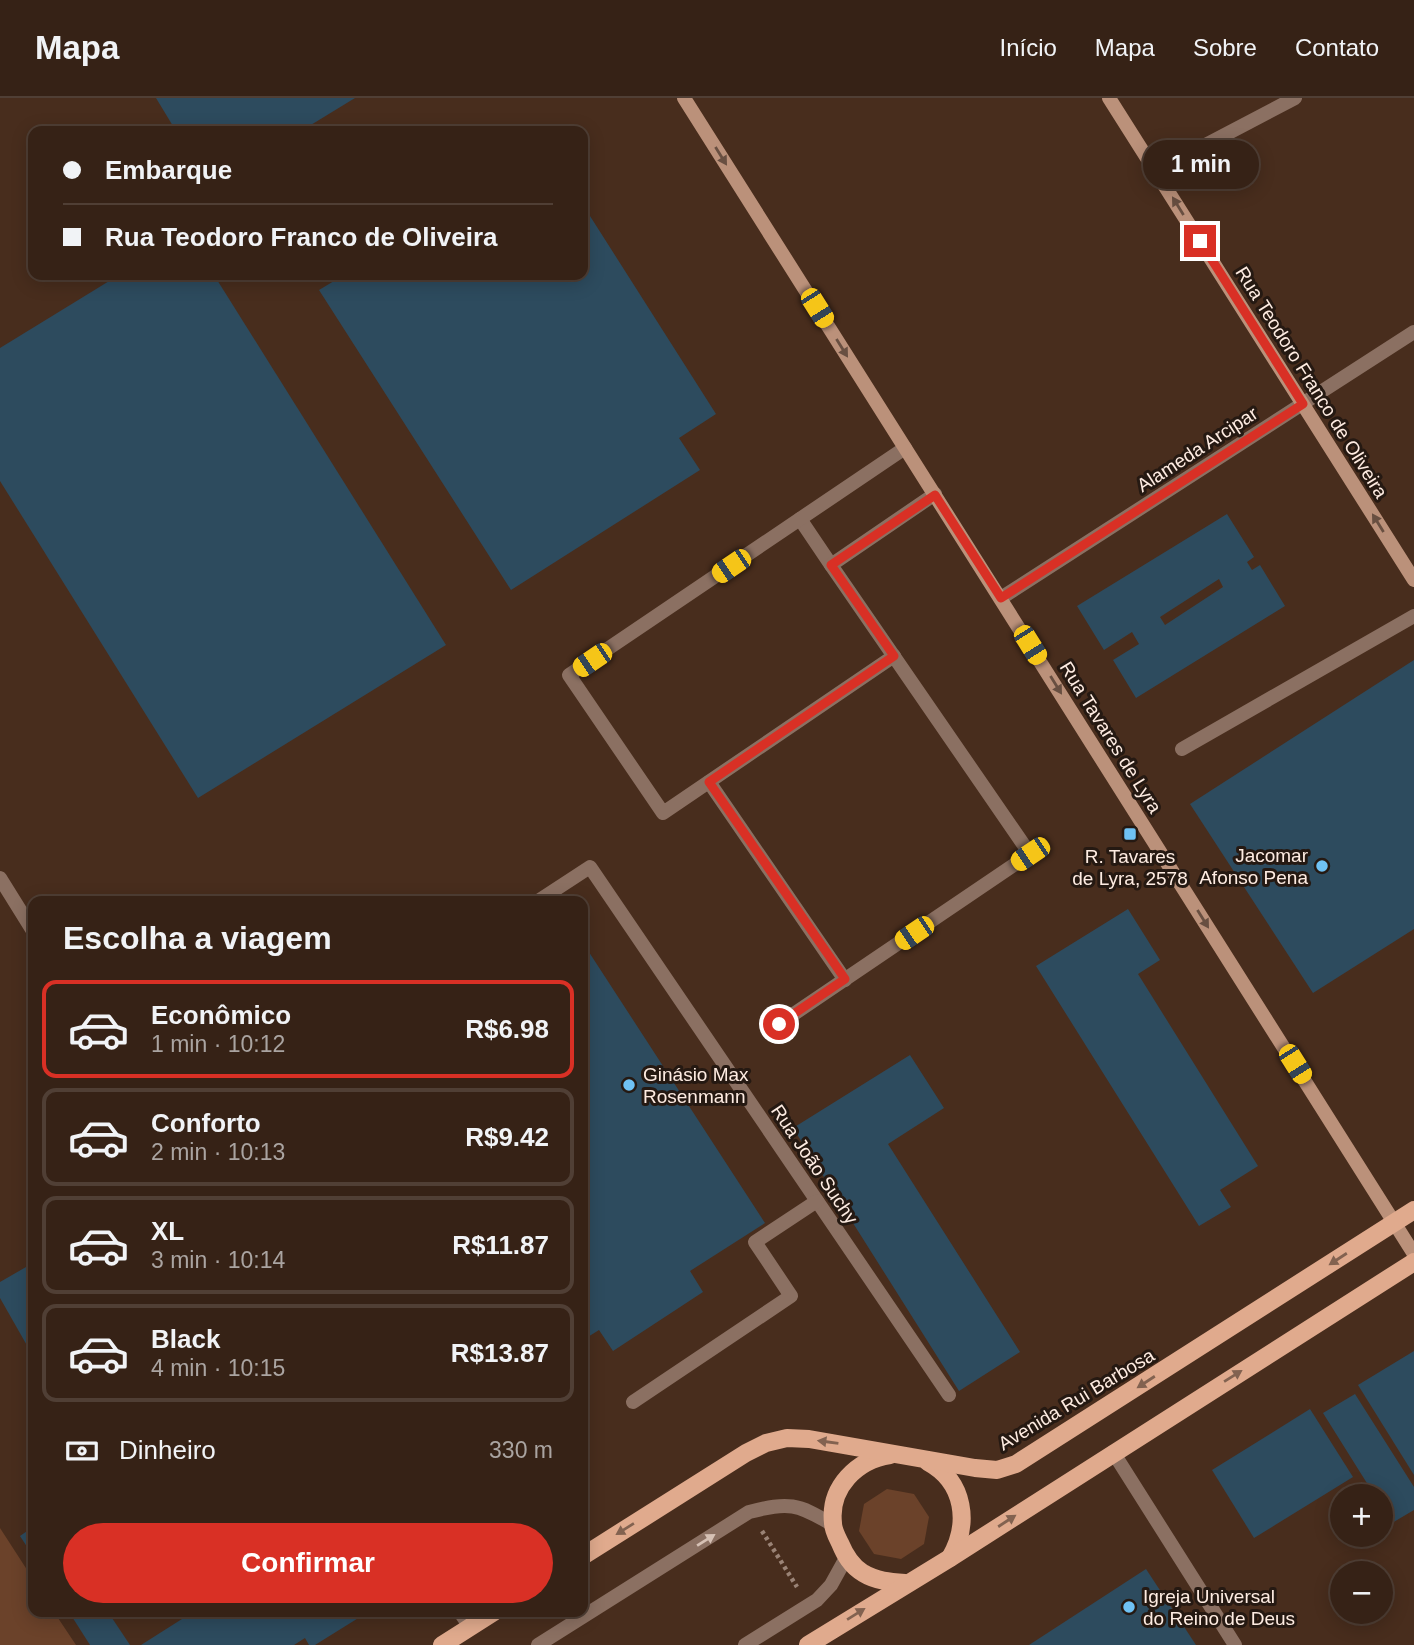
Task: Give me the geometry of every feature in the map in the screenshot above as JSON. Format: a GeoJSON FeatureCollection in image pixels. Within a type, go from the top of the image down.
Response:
{"type":"FeatureCollection","features":[{"type":"Feature","properties":{"kind":"main road","name":"Rua Tavares de Lyra"},"geometry":{"type":"LineString","coordinates":[[684,98],[1414,1254]]}},
{"type":"Feature","properties":{"kind":"main road","name":"Rua Teodoro Franco de Oliveira"},"geometry":{"type":"LineString","coordinates":[[1109,98],[1414,580]]}},
{"type":"Feature","properties":{"kind":"main road","name":"Avenida Rui Barbosa"},"geometry":{"type":"LineString","coordinates":[[588,1553],[746,1453],[766,1443],[787,1438],[809,1439],[997,1470],[1016,1464],[1414,1210]]}},
{"type":"Feature","properties":{"kind":"main road"},"geometry":{"type":"LineString","coordinates":[[810,1644],[905,1583],[950,1558],[1414,1262]]}},
{"type":"Feature","properties":{"kind":"main road"},"geometry":{"type":"LineString","coordinates":[[895,1454],[870,1460],[848,1476],[833,1507],[833,1525],[846,1558],[862,1573],[882,1582],[905,1583]]}},
{"type":"Feature","properties":{"kind":"main road"},"geometry":{"type":"LineString","coordinates":[[922,1458],[946,1476],[961,1502],[961,1531],[950,1558]]}},
{"type":"Feature","properties":{"kind":"main road"},"geometry":{"type":"LineString","coordinates":[[442,1645],[465,1619]]}},
{"type":"Feature","properties":{"kind":"street"},"geometry":{"type":"LineString","coordinates":[[1156,171],[1295,98]]}},
{"type":"Feature","properties":{"kind":"street","name":"Alameda Arcipar"},"geometry":{"type":"LineString","coordinates":[[1001,598],[1414,332]]}},
{"type":"Feature","properties":{"kind":"street"},"geometry":{"type":"LineString","coordinates":[[894,656],[663,813],[569,675],[905,448]]}},
{"type":"Feature","properties":{"kind":"street"},"geometry":{"type":"LineString","coordinates":[[831,565],[935,495]]}},
{"type":"Feature","properties":{"kind":"street"},"geometry":{"type":"LineString","coordinates":[[779,1024],[1030,854],[800,519]]}},
{"type":"Feature","properties":{"kind":"street"},"geometry":{"type":"LineString","coordinates":[[1182,749],[1414,617]]}},
{"type":"Feature","properties":{"kind":"street"},"geometry":{"type":"LineString","coordinates":[[709,782],[845,979]]}},
{"type":"Feature","properties":{"kind":"street","name":"Rua João Suchy"},"geometry":{"type":"LineString","coordinates":[[546,896],[590,867],[949,1395]]}},
{"type":"Feature","properties":{"kind":"street"},"geometry":{"type":"LineString","coordinates":[[0,877],[28,923]]}},
{"type":"Feature","properties":{"kind":"street"},"geometry":{"type":"LineString","coordinates":[[633,1402],[791,1296],[755,1242],[817,1201]]}},
{"type":"Feature","properties":{"kind":"street"},"geometry":{"type":"LineString","coordinates":[[1113,1452],[1236,1645]]}},
{"type":"Feature","properties":{"kind":"street"},"geometry":{"type":"LineString","coordinates":[[588,1613],[749,1512],[778,1505],[807,1509],[833,1525]]}},
{"type":"Feature","properties":{"kind":"street"},"geometry":{"type":"LineString","coordinates":[[745,1645],[817,1600],[831,1585],[846,1558]]}},
{"type":"Feature","properties":{"kind":"street"},"geometry":{"type":"LineString","coordinates":[[538,1645],[582,1617]]}},
{"type":"Feature","properties":{"kind":"path"},"geometry":{"type":"LineString","coordinates":[[756,1522],[797,1587]]}},
{"type":"Feature","properties":{"kind":"shaded area"},"geometry":{"type":"Polygon","coordinates":[[[887,1489],[914,1494],[929,1517],[924,1544],[901,1559],[874,1554],[859,1531],[864,1504],[887,1489]]]}},
{"type":"Feature","properties":{"kind":"shaded area"},"geometry":{"type":"Polygon","coordinates":[[[0,1528],[28,1571],[28,1617],[57,1617],[76,1645],[0,1645],[0,1528]]]}},
{"type":"Feature","properties":{"kind":"building"},"geometry":{"type":"Polygon","coordinates":[[[156,98],[355,98],[309,126],[173,126],[156,98]]]}},
{"type":"Feature","properties":{"kind":"building"},"geometry":{"type":"Polygon","coordinates":[[[588,213],[716,414],[679,438],[700,470],[511,590],[319,290],[336,280],[588,280],[588,213]]]}},
{"type":"Feature","properties":{"kind":"building"},"geometry":{"type":"Polygon","coordinates":[[[111,280],[217,280],[446,645],[198,798],[0,481],[0,348],[111,280]]]}},
{"type":"Feature","properties":{"kind":"building"},"geometry":{"type":"Polygon","coordinates":[[[1227,514],[1254,557],[1247,562],[1252,570],[1260,565],[1285,606],[1136,698],[1113,660],[1139,644],[1132,632],[1104,650],[1077,606],[1227,514]],[[1219,579],[1160,617],[1165,625],[1223,587],[1219,579]]]}},
{"type":"Feature","properties":{"kind":"building","name":"Jacomar Afonso Pena"},"geometry":{"type":"Polygon","coordinates":[[[1414,660],[1414,929],[1313,993],[1190,804],[1414,660]]]}},
{"type":"Feature","properties":{"kind":"building"},"geometry":{"type":"Polygon","coordinates":[[[1128,909],[1160,960],[1138,974],[1258,1166],[1220,1190],[1231,1207],[1199,1226],[1036,966],[1128,909]]]}},
{"type":"Feature","properties":{"kind":"building","name":"Ginásio Max Rosenmann"},"geometry":{"type":"Polygon","coordinates":[[[588,951],[765,1223],[690,1271],[703,1292],[613,1351],[599,1330],[588,1337],[588,951]]]}},
{"type":"Feature","properties":{"kind":"building"},"geometry":{"type":"Polygon","coordinates":[[[910,1055],[944,1108],[888,1144],[1020,1352],[959,1391],[793,1128],[910,1055]]]}},
{"type":"Feature","properties":{"kind":"building"},"geometry":{"type":"Polygon","coordinates":[[[28,1266],[28,1347],[0,1298],[0,1282],[28,1266]]]}},
{"type":"Feature","properties":{"kind":"building"},"geometry":{"type":"Polygon","coordinates":[[[1414,1351],[1414,1475],[1358,1385],[1414,1351]]]}},
{"type":"Feature","properties":{"kind":"building"},"geometry":{"type":"Polygon","coordinates":[[[1355,1394],[1414,1487],[1414,1510],[1393,1522],[1393,1484],[1367,1484],[1323,1413],[1355,1394]]]}},
{"type":"Feature","properties":{"kind":"building"},"geometry":{"type":"Polygon","coordinates":[[[1310,1409],[1353,1477],[1342,1484],[1330,1484],[1330,1491],[1254,1538],[1212,1470],[1310,1409]]]}},
{"type":"Feature","properties":{"kind":"building"},"geometry":{"type":"Polygon","coordinates":[[[28,1530],[28,1548],[20,1536],[28,1530]]]}},
{"type":"Feature","properties":{"kind":"building","name":"Igreja Universal do Reino de Deus"},"geometry":{"type":"Polygon","coordinates":[[[1146,1569],[1196,1645],[1029,1645],[1146,1569]]]}},
{"type":"Feature","properties":{"kind":"building"},"geometry":{"type":"Polygon","coordinates":[[[72,1617],[111,1617],[130,1645],[90,1645],[72,1617]]]}},
{"type":"Feature","properties":{"kind":"building"},"geometry":{"type":"Polygon","coordinates":[[[185,1617],[360,1617],[315,1645],[309,1645],[305,1638],[294,1645],[141,1645],[185,1617]]]}},
{"type":"Feature","properties":{"kind":"place","name":"R. Tavares de Lyra, 2578"},"geometry":{"type":"Point","coordinates":[1130,834]}},
{"type":"Feature","properties":{"kind":"place","name":"Jacomar Afonso Pena"},"geometry":{"type":"Point","coordinates":[1322,866]}},
{"type":"Feature","properties":{"kind":"place","name":"Ginásio Max Rosenmann"},"geometry":{"type":"Point","coordinates":[629,1085]}},
{"type":"Feature","properties":{"kind":"place","name":"Igreja Universal do Reino de Deus"},"geometry":{"type":"Point","coordinates":[1129,1607]}},
{"type":"Feature","properties":{"kind":"route"},"geometry":{"type":"LineString","coordinates":[[779,1024],[845,979],[709,782],[894,656],[831,565],[935,495],[1001,598],[1303,404],[1200,241]]}}]}
